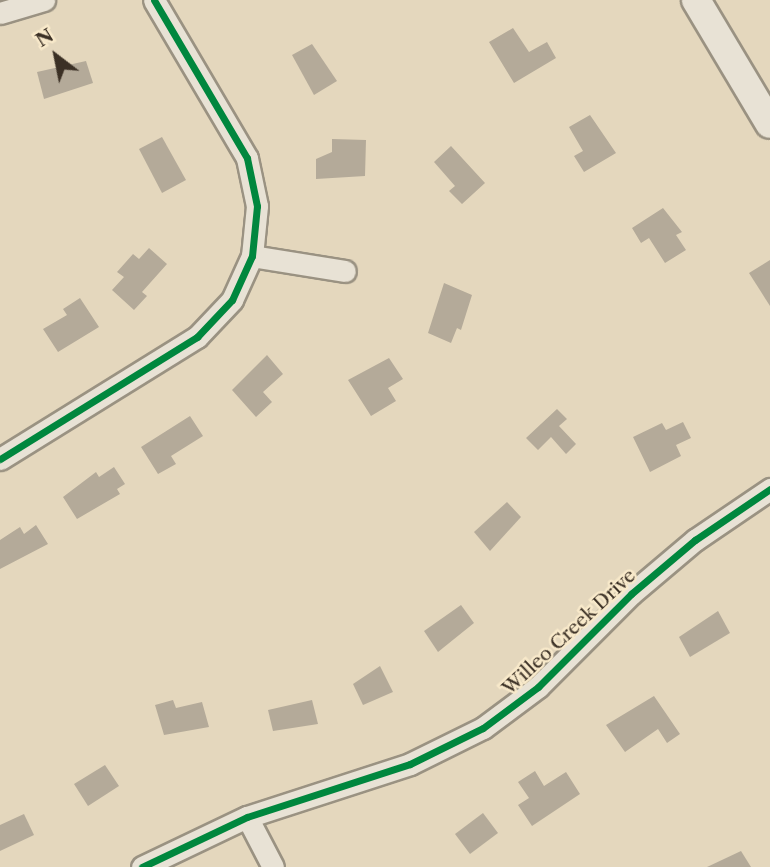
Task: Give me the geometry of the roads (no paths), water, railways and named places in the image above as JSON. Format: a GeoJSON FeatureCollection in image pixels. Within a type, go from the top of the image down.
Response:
{"type":"FeatureCollection","features":[{"type":"Feature","properties":{"kind":"street"},"geometry":{"type":"LineString","coordinates":[[0,13],[44,0]]}},
{"type":"Feature","properties":{"kind":"street"},"geometry":{"type":"LineString","coordinates":[[0,459],[197,337],[232,300],[252,256],[257,206],[247,159],[154,0]]}},
{"type":"Feature","properties":{"kind":"street"},"geometry":{"type":"LineString","coordinates":[[696,0],[770,124]]}},
{"type":"Feature","properties":{"kind":"street"},"geometry":{"type":"LineString","coordinates":[[252,256],[345,271]]}},
{"type":"Feature","properties":{"kind":"street","name":"Willeo Creek Drive"},"geometry":{"type":"LineString","coordinates":[[142,867],[247,817],[411,764],[484,728],[538,687],[631,594],[686,547],[770,489]]}},
{"type":"Feature","properties":{"kind":"street"},"geometry":{"type":"LineString","coordinates":[[247,817],[273,867]]}}]}
